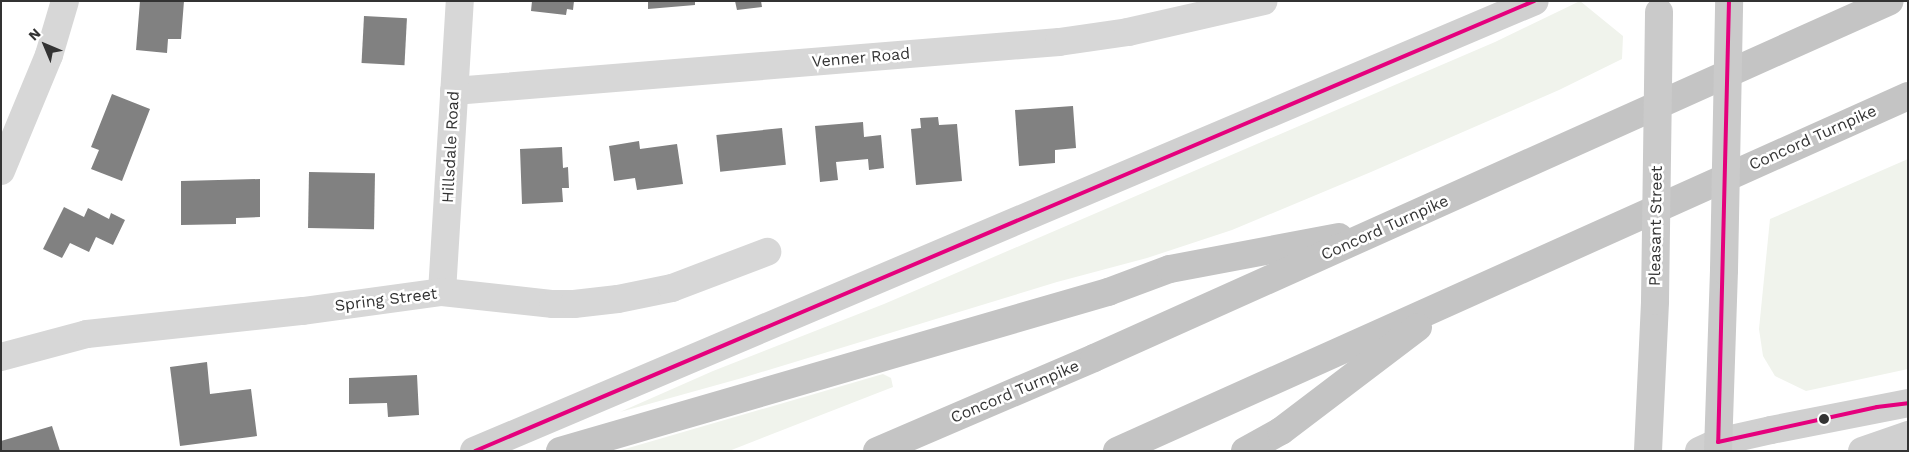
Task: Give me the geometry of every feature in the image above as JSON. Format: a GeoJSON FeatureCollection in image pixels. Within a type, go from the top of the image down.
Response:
{"type":"FeatureCollection","features":[{"type":"Feature","properties":{"kind":"highway","name":"Concord Turnpike"},"geometry":{"type":"LineString","coordinates":[[878,451],[1094,358],[1890,1]]}},
{"type":"Feature","properties":{"kind":"highway","name":"Concord Turnpike"},"geometry":{"type":"LineString","coordinates":[[1117,451],[1908,96]]}},
{"type":"Feature","properties":{"kind":"highway"},"geometry":{"type":"LineString","coordinates":[[560,451],[720,403],[1108,292],[1170,270],[1385,228]]}},
{"type":"Feature","properties":{"kind":"highway"},"geometry":{"type":"LineString","coordinates":[[1245,451],[1281,432],[1458,297]]}},
{"type":"Feature","properties":{"kind":"main road"},"geometry":{"type":"LineString","coordinates":[[474,451],[1503,7],[1535,1]]}},
{"type":"Feature","properties":{"kind":"main road"},"geometry":{"type":"LineString","coordinates":[[1729,1],[1724,270],[1712,448],[1868,410],[1908,403]]}},
{"type":"Feature","properties":{"kind":"main road","name":"Pleasant Street"},"geometry":{"type":"LineString","coordinates":[[1648,451],[1655,301],[1660,7]]}},
{"type":"Feature","properties":{"kind":"main road"},"geometry":{"type":"LineString","coordinates":[[1862,451],[1908,435]]}},
{"type":"Feature","properties":{"kind":"street"},"geometry":{"type":"LineString","coordinates":[[1,171],[49,54],[64,1]]}},
{"type":"Feature","properties":{"kind":"street","name":"Hillsdale Road"},"geometry":{"type":"LineString","coordinates":[[442,292],[460,1]]}},
{"type":"Feature","properties":{"kind":"street","name":"Venner Road"},"geometry":{"type":"LineString","coordinates":[[454,91],[1059,42],[1128,32],[1264,1]]}},
{"type":"Feature","properties":{"kind":"street","name":"Spring Street"},"geometry":{"type":"LineString","coordinates":[[1,356],[87,334],[294,312],[442,292],[532,303],[574,304],[595,302],[672,288],[767,252]]}},
{"type":"Feature","properties":{"kind":"shaded area"},"geometry":{"type":"Polygon","coordinates":[[[1580,1],[1623,36],[1622,59],[1559,90],[1371,172],[1232,230],[1147,258],[1057,282],[742,378],[620,412],[713,371],[884,304],[1495,42],[1580,1]]]}},
{"type":"Feature","properties":{"kind":"shaded area"},"geometry":{"type":"Polygon","coordinates":[[[1908,159],[1908,369],[1806,391],[1775,376],[1763,356],[1759,329],[1770,219],[1908,159]]]}},
{"type":"Feature","properties":{"kind":"shaded area"},"geometry":{"type":"Polygon","coordinates":[[[883,374],[891,378],[893,387],[729,451],[618,451],[883,374]]]}},
{"type":"Feature","properties":{"kind":"building"},"geometry":{"type":"Polygon","coordinates":[[[140,1],[184,1],[181,39],[168,39],[167,53],[136,50],[140,1]]]}},
{"type":"Feature","properties":{"kind":"building"},"geometry":{"type":"Polygon","coordinates":[[[532,1],[574,1],[573,10],[567,9],[566,15],[531,11],[532,1]]]}},
{"type":"Feature","properties":{"kind":"building"},"geometry":{"type":"Polygon","coordinates":[[[648,1],[695,1],[695,5],[648,9],[648,1]]]}},
{"type":"Feature","properties":{"kind":"building"},"geometry":{"type":"Polygon","coordinates":[[[735,1],[761,1],[762,7],[737,10],[735,1]]]}},
{"type":"Feature","properties":{"kind":"building"},"geometry":{"type":"Polygon","coordinates":[[[364,16],[407,18],[404,65],[362,63],[364,16]]]}},
{"type":"Feature","properties":{"kind":"building"},"geometry":{"type":"Polygon","coordinates":[[[112,94],[150,109],[122,181],[91,169],[99,150],[91,147],[112,94]]]}},
{"type":"Feature","properties":{"kind":"building"},"geometry":{"type":"Polygon","coordinates":[[[1073,106],[1076,148],[1055,150],[1055,163],[1019,166],[1015,110],[1073,106]]]}},
{"type":"Feature","properties":{"kind":"building"},"geometry":{"type":"Polygon","coordinates":[[[938,117],[939,125],[957,124],[962,181],[916,185],[911,129],[921,128],[920,118],[938,117]]]}},
{"type":"Feature","properties":{"kind":"building"},"geometry":{"type":"Polygon","coordinates":[[[863,122],[864,137],[881,135],[884,168],[869,170],[868,159],[836,162],[838,180],[820,182],[815,126],[863,122]]]}},
{"type":"Feature","properties":{"kind":"building"},"geometry":{"type":"Polygon","coordinates":[[[782,128],[786,165],[720,172],[716,135],[782,128]]]}},
{"type":"Feature","properties":{"kind":"building"},"geometry":{"type":"Polygon","coordinates":[[[639,141],[640,149],[677,144],[683,184],[637,190],[635,178],[614,181],[609,146],[639,141]]]}},
{"type":"Feature","properties":{"kind":"building"},"geometry":{"type":"Polygon","coordinates":[[[562,147],[563,168],[568,167],[569,188],[562,188],[563,202],[522,204],[520,149],[562,147]]]}},
{"type":"Feature","properties":{"kind":"building"},"geometry":{"type":"Polygon","coordinates":[[[309,172],[375,173],[374,229],[308,228],[309,172]]]}},
{"type":"Feature","properties":{"kind":"building"},"geometry":{"type":"Polygon","coordinates":[[[260,179],[260,217],[236,218],[236,224],[181,225],[181,181],[260,179]]]}},
{"type":"Feature","properties":{"kind":"building"},"geometry":{"type":"Polygon","coordinates":[[[64,207],[84,217],[88,208],[109,219],[111,213],[125,220],[113,245],[96,237],[89,252],[70,243],[62,258],[43,249],[64,207]]]}},
{"type":"Feature","properties":{"kind":"building"},"geometry":{"type":"Polygon","coordinates":[[[207,362],[210,394],[251,389],[257,436],[180,446],[170,367],[207,362]]]}},
{"type":"Feature","properties":{"kind":"building"},"geometry":{"type":"Polygon","coordinates":[[[417,375],[419,415],[388,417],[387,403],[349,404],[349,378],[417,375]]]}},
{"type":"Feature","properties":{"kind":"building"},"geometry":{"type":"Polygon","coordinates":[[[52,426],[60,451],[1,451],[1,441],[52,426]]]}},
{"type":"Feature","properties":{"kind":"transit line"},"geometry":{"type":"LineString","coordinates":[[475,451],[1534,1]]}},
{"type":"Feature","properties":{"kind":"transit line"},"geometry":{"type":"LineString","coordinates":[[1729,1],[1718,442],[1877,407],[1908,403]]}}]}
